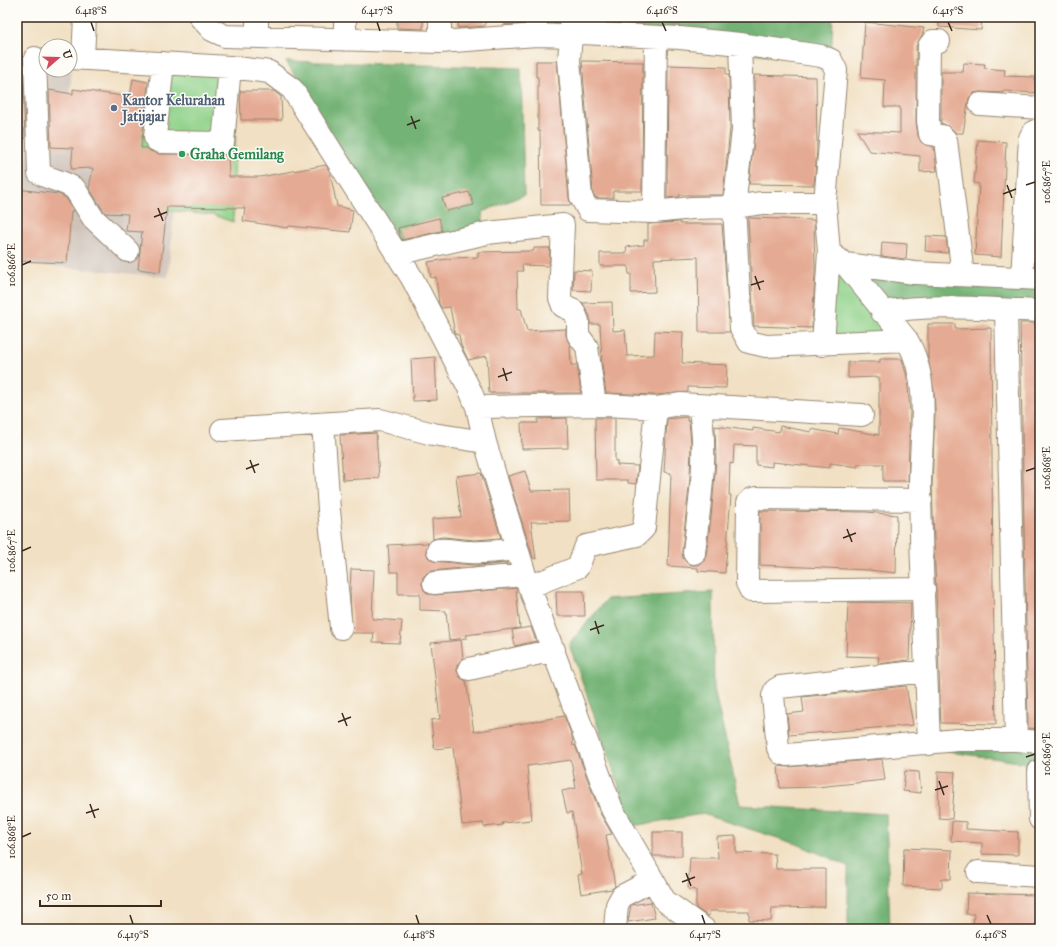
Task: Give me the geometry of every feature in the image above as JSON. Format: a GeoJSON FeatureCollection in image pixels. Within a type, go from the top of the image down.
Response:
{"type":"FeatureCollection","features":[{"type":"Feature","properties":{"kind":"street"},"geometry":{"type":"LineString","coordinates":[[78,53],[85,17]]}},
{"type":"Feature","properties":{"kind":"street"},"geometry":{"type":"LineString","coordinates":[[200,17],[212,30],[225,36],[257,27],[345,40],[440,42],[536,26],[571,26],[582,33],[740,44],[821,56],[830,60],[834,64],[836,70],[825,203],[837,258],[823,345]]}},
{"type":"Feature","properties":{"kind":"street"},"geometry":{"type":"LineString","coordinates":[[345,40],[346,17]]}},
{"type":"Feature","properties":{"kind":"street"},"geometry":{"type":"LineString","coordinates":[[440,17],[440,42]]}},
{"type":"Feature","properties":{"kind":"street"},"geometry":{"type":"LineString","coordinates":[[571,26],[569,60],[581,197],[583,204],[588,210],[654,212],[692,208],[734,207],[762,203],[825,203]]}},
{"type":"Feature","properties":{"kind":"street"},"geometry":{"type":"LineString","coordinates":[[654,212],[656,37]]}},
{"type":"Feature","properties":{"kind":"street"},"geometry":{"type":"LineString","coordinates":[[939,41],[933,41],[929,46],[928,121],[930,134],[942,136],[946,140],[963,275]]}},
{"type":"Feature","properties":{"kind":"street"},"geometry":{"type":"LineString","coordinates":[[740,44],[743,130],[734,207],[741,328],[749,342],[766,346],[823,345],[908,340]]}},
{"type":"Feature","properties":{"kind":"street"},"geometry":{"type":"LineString","coordinates":[[33,58],[39,173],[46,178],[71,186],[75,189],[93,218],[128,251]]}},
{"type":"Feature","properties":{"kind":"street"},"geometry":{"type":"LineString","coordinates":[[78,58],[230,67],[269,72],[292,89],[412,278],[458,366],[477,407],[485,442],[527,581],[612,809],[665,901],[704,929]]}},
{"type":"Feature","properties":{"kind":"street"},"geometry":{"type":"LineString","coordinates":[[163,64],[155,137],[156,140],[160,142],[223,143],[230,67]]}},
{"type":"Feature","properties":{"kind":"street"},"geometry":{"type":"LineString","coordinates":[[980,104],[1040,108]]}},
{"type":"Feature","properties":{"kind":"street"},"geometry":{"type":"LineString","coordinates":[[837,258],[915,273],[1031,279],[1030,138],[1033,132],[1040,129]]}},
{"type":"Feature","properties":{"kind":"street"},"geometry":{"type":"LineString","coordinates":[[396,254],[487,233],[563,225],[560,298],[563,306],[574,311],[578,321],[578,335],[587,347],[595,405]]}},
{"type":"Feature","properties":{"kind":"street"},"geometry":{"type":"LineString","coordinates":[[837,258],[882,312],[908,340],[915,354],[921,373],[921,500],[928,744]]}},
{"type":"Feature","properties":{"kind":"street"},"geometry":{"type":"LineString","coordinates":[[882,312],[918,308],[1040,311]]}},
{"type":"Feature","properties":{"kind":"street"},"geometry":{"type":"LineString","coordinates":[[1006,310],[1016,740]]}},
{"type":"Feature","properties":{"kind":"street"},"geometry":{"type":"LineString","coordinates":[[477,407],[595,405],[656,408],[680,404],[862,415]]}},
{"type":"Feature","properties":{"kind":"street"},"geometry":{"type":"LineString","coordinates":[[694,553],[703,448],[703,423],[700,406]]}},
{"type":"Feature","properties":{"kind":"street"},"geometry":{"type":"LineString","coordinates":[[434,583],[527,581],[578,567],[586,546],[637,535],[641,532],[644,528],[656,408]]}},
{"type":"Feature","properties":{"kind":"street"},"geometry":{"type":"LineString","coordinates":[[222,430],[380,420],[433,434],[485,442]]}},
{"type":"Feature","properties":{"kind":"street"},"geometry":{"type":"LineString","coordinates":[[323,424],[329,510],[341,628]]}},
{"type":"Feature","properties":{"kind":"street"},"geometry":{"type":"LineString","coordinates":[[921,500],[752,499],[748,503],[747,583],[751,591],[924,588]]}},
{"type":"Feature","properties":{"kind":"street"},"geometry":{"type":"LineString","coordinates":[[438,550],[454,549],[462,552],[483,552],[517,549]]}},
{"type":"Feature","properties":{"kind":"street"},"geometry":{"type":"LineString","coordinates":[[469,669],[554,650]]}},
{"type":"Feature","properties":{"kind":"street"},"geometry":{"type":"LineString","coordinates":[[926,671],[780,687],[775,690],[773,696],[778,748],[781,753],[787,755],[928,744],[958,740],[1016,740],[1040,742]]}},
{"type":"Feature","properties":{"kind":"street"},"geometry":{"type":"LineString","coordinates":[[1039,771],[1040,819]]}},
{"type":"Feature","properties":{"kind":"street"},"geometry":{"type":"LineString","coordinates":[[978,872],[1040,876]]}},
{"type":"Feature","properties":{"kind":"street"},"geometry":{"type":"LineString","coordinates":[[615,929],[617,905],[622,896],[653,880]]}},
{"type":"Feature","properties":{"kind":"shaded area"},"geometry":{"type":"Polygon","coordinates":[[[18,66],[38,68],[38,78],[71,78],[68,118],[127,206],[174,212],[168,277],[17,263],[18,66]]]}},
{"type":"Feature","properties":{"kind":"green space"},"geometry":{"type":"Polygon","coordinates":[[[535,17],[833,17],[831,60],[537,35],[535,17]]]}},
{"type":"Feature","properties":{"kind":"green space"},"geometry":{"type":"Polygon","coordinates":[[[286,61],[521,68],[524,195],[482,212],[486,240],[412,260],[286,61]]]}},
{"type":"Feature","properties":{"kind":"green space","name":"Graha Gemilang"},"geometry":{"type":"Polygon","coordinates":[[[155,66],[237,75],[233,222],[213,215],[127,206],[131,136],[147,133],[155,66]]]}},
{"type":"Feature","properties":{"kind":"green space"},"geometry":{"type":"Polygon","coordinates":[[[829,252],[907,340],[823,345],[829,252]]]}},
{"type":"Feature","properties":{"kind":"green space"},"geometry":{"type":"Polygon","coordinates":[[[845,264],[1040,279],[1040,311],[882,312],[845,264]]]}},
{"type":"Feature","properties":{"kind":"green space"},"geometry":{"type":"Polygon","coordinates":[[[713,592],[714,689],[740,805],[886,814],[890,929],[848,929],[848,866],[797,844],[702,814],[633,826],[569,644],[607,599],[713,592]]]}},
{"type":"Feature","properties":{"kind":"green space"},"geometry":{"type":"Polygon","coordinates":[[[1040,742],[1040,765],[957,753],[929,744],[1040,742]]]}},
{"type":"Feature","properties":{"kind":"building"},"geometry":{"type":"Polygon","coordinates":[[[397,17],[423,17],[423,29],[397,28],[397,17]]]}},
{"type":"Feature","properties":{"kind":"building"},"geometry":{"type":"Polygon","coordinates":[[[505,17],[523,17],[523,23],[505,25],[505,17]]]}},
{"type":"Feature","properties":{"kind":"building"},"geometry":{"type":"Polygon","coordinates":[[[939,17],[982,17],[981,30],[939,27],[939,17]]]}},
{"type":"Feature","properties":{"kind":"building"},"geometry":{"type":"Polygon","coordinates":[[[485,20],[485,26],[458,28],[458,21],[485,20]]]}},
{"type":"Feature","properties":{"kind":"building"},"geometry":{"type":"Polygon","coordinates":[[[865,22],[924,28],[916,46],[916,123],[918,136],[921,142],[934,147],[937,171],[920,172],[920,156],[869,151],[857,131],[900,133],[900,107],[884,107],[885,80],[861,78],[865,22]]]}},
{"type":"Feature","properties":{"kind":"building"},"geometry":{"type":"Polygon","coordinates":[[[536,61],[557,61],[569,198],[571,205],[541,205],[540,131],[538,131],[538,77],[536,77],[536,61]]]}},
{"type":"Feature","properties":{"kind":"building"},"geometry":{"type":"Polygon","coordinates":[[[582,61],[643,62],[642,191],[613,191],[613,198],[596,198],[593,193],[582,61]]]}},
{"type":"Feature","properties":{"kind":"building"},"geometry":{"type":"Polygon","coordinates":[[[964,63],[985,64],[984,68],[1005,70],[1004,76],[1035,77],[1035,93],[1003,91],[1003,93],[974,93],[969,98],[963,133],[956,133],[950,127],[941,123],[941,72],[963,72],[964,63]]]}},
{"type":"Feature","properties":{"kind":"building"},"geometry":{"type":"Polygon","coordinates":[[[668,65],[726,67],[726,75],[729,75],[730,129],[723,195],[679,195],[679,197],[667,198],[668,65]]]}},
{"type":"Feature","properties":{"kind":"building"},"geometry":{"type":"Polygon","coordinates":[[[754,75],[816,77],[817,151],[814,185],[749,184],[755,130],[754,75]]]}},
{"type":"Feature","properties":{"kind":"building"},"geometry":{"type":"Polygon","coordinates":[[[133,79],[148,82],[141,148],[147,148],[150,151],[160,154],[228,154],[229,177],[260,177],[326,165],[330,173],[337,206],[353,210],[350,232],[289,226],[288,228],[243,221],[245,208],[167,207],[160,272],[138,269],[142,232],[126,231],[128,214],[105,213],[89,188],[93,168],[71,169],[73,148],[51,147],[49,90],[73,94],[73,89],[130,97],[133,79]]]}},
{"type":"Feature","properties":{"kind":"building"},"geometry":{"type":"Polygon","coordinates":[[[17,82],[23,82],[25,139],[17,138],[17,82]]]}},
{"type":"Feature","properties":{"kind":"building"},"geometry":{"type":"Polygon","coordinates":[[[240,91],[274,91],[281,97],[282,120],[241,120],[240,91]]]}},
{"type":"Feature","properties":{"kind":"building"},"geometry":{"type":"Polygon","coordinates":[[[978,140],[1006,142],[1001,257],[975,255],[979,184],[974,183],[978,140]]]}},
{"type":"Feature","properties":{"kind":"building"},"geometry":{"type":"Polygon","coordinates":[[[17,189],[59,194],[66,198],[74,211],[71,211],[67,263],[17,261],[17,189]]]}},
{"type":"Feature","properties":{"kind":"building"},"geometry":{"type":"Polygon","coordinates":[[[469,192],[474,205],[446,211],[442,198],[469,192]]]}},
{"type":"Feature","properties":{"kind":"building"},"geometry":{"type":"Polygon","coordinates":[[[439,218],[442,231],[402,240],[398,228],[439,218]]]}},
{"type":"Feature","properties":{"kind":"building"},"geometry":{"type":"Polygon","coordinates":[[[748,218],[814,220],[815,274],[812,328],[754,326],[748,218]]]}},
{"type":"Feature","properties":{"kind":"building"},"geometry":{"type":"Polygon","coordinates":[[[680,222],[680,224],[722,224],[730,332],[699,332],[698,257],[654,259],[655,292],[631,293],[631,274],[629,274],[628,266],[600,266],[600,253],[627,253],[626,247],[644,245],[644,240],[648,240],[648,224],[680,222]]]}},
{"type":"Feature","properties":{"kind":"building"},"geometry":{"type":"Polygon","coordinates":[[[926,236],[946,237],[948,253],[925,251],[926,236]]]}},
{"type":"Feature","properties":{"kind":"building"},"geometry":{"type":"Polygon","coordinates":[[[882,242],[907,244],[906,259],[881,256],[882,242]]]}},
{"type":"Feature","properties":{"kind":"building"},"geometry":{"type":"Polygon","coordinates":[[[534,248],[550,248],[549,266],[522,265],[523,271],[517,271],[518,309],[521,309],[527,331],[566,329],[566,335],[570,345],[571,365],[577,365],[581,393],[489,393],[487,356],[468,360],[461,345],[459,335],[455,334],[450,307],[442,308],[439,304],[436,277],[431,278],[428,262],[454,258],[478,257],[478,252],[534,251],[534,248]]]}},
{"type":"Feature","properties":{"kind":"building"},"geometry":{"type":"Polygon","coordinates":[[[574,270],[592,271],[591,291],[573,290],[574,270]]]}},
{"type":"Feature","properties":{"kind":"building"},"geometry":{"type":"Polygon","coordinates":[[[612,302],[613,331],[625,330],[627,356],[654,355],[655,331],[683,332],[682,363],[727,365],[726,388],[688,387],[688,392],[655,395],[606,393],[602,364],[600,324],[590,324],[590,316],[582,303],[612,302]]]}},
{"type":"Feature","properties":{"kind":"building"},"geometry":{"type":"Polygon","coordinates":[[[1020,323],[1040,323],[1040,729],[1028,728],[1020,323]]]}},
{"type":"Feature","properties":{"kind":"building"},"geometry":{"type":"Polygon","coordinates":[[[928,324],[955,324],[955,329],[991,328],[993,588],[996,724],[941,723],[932,486],[935,411],[934,391],[928,358],[928,324]]]}},
{"type":"Feature","properties":{"kind":"building"},"geometry":{"type":"Polygon","coordinates":[[[435,357],[437,400],[413,401],[411,359],[435,357]]]}},
{"type":"Feature","properties":{"kind":"building"},"geometry":{"type":"Polygon","coordinates":[[[880,359],[902,359],[907,377],[910,411],[908,481],[883,481],[883,464],[858,464],[858,467],[830,463],[830,468],[772,462],[772,467],[756,465],[756,446],[734,445],[733,464],[730,463],[729,495],[731,495],[725,573],[698,571],[698,568],[668,566],[671,473],[664,472],[667,419],[687,417],[687,421],[689,421],[691,442],[690,478],[682,552],[683,558],[687,563],[699,565],[704,561],[706,555],[711,518],[716,461],[715,426],[753,431],[753,428],[779,432],[780,426],[811,432],[811,429],[838,434],[839,428],[879,435],[879,377],[848,378],[848,362],[880,362],[880,359]]]}},
{"type":"Feature","properties":{"kind":"building"},"geometry":{"type":"Polygon","coordinates":[[[567,418],[568,448],[522,449],[521,423],[538,423],[538,419],[567,418]]]}},
{"type":"Feature","properties":{"kind":"building"},"geometry":{"type":"Polygon","coordinates":[[[595,418],[615,418],[615,461],[617,461],[617,465],[638,466],[636,484],[628,483],[628,480],[596,480],[595,418]]]}},
{"type":"Feature","properties":{"kind":"building"},"geometry":{"type":"Polygon","coordinates":[[[376,433],[379,478],[343,480],[340,435],[376,433]]]}},
{"type":"Feature","properties":{"kind":"building"},"geometry":{"type":"Polygon","coordinates":[[[525,471],[531,491],[569,490],[570,521],[531,522],[536,559],[533,558],[508,476],[525,471]]]}},
{"type":"Feature","properties":{"kind":"building"},"geometry":{"type":"Polygon","coordinates":[[[481,473],[501,538],[475,540],[443,537],[433,539],[432,519],[461,517],[456,476],[481,473]]]}},
{"type":"Feature","properties":{"kind":"building"},"geometry":{"type":"Polygon","coordinates":[[[760,511],[866,512],[897,515],[896,573],[868,570],[760,565],[760,511]]]}},
{"type":"Feature","properties":{"kind":"building"},"geometry":{"type":"Polygon","coordinates":[[[428,543],[426,551],[428,557],[433,561],[475,565],[508,563],[433,571],[427,573],[423,577],[422,584],[424,590],[428,594],[435,595],[516,588],[520,628],[466,635],[467,638],[449,640],[446,611],[420,610],[420,594],[398,594],[398,572],[390,572],[388,545],[428,543]]]}},
{"type":"Feature","properties":{"kind":"building"},"geometry":{"type":"Polygon","coordinates":[[[351,569],[374,570],[372,619],[402,621],[400,643],[373,642],[374,633],[352,633],[350,591],[351,569]]]}},
{"type":"Feature","properties":{"kind":"building"},"geometry":{"type":"Polygon","coordinates":[[[556,591],[584,591],[585,616],[557,616],[556,591]]]}},
{"type":"Feature","properties":{"kind":"building"},"geometry":{"type":"Polygon","coordinates":[[[848,602],[911,603],[909,660],[878,664],[879,657],[846,656],[848,602]]]}},
{"type":"Feature","properties":{"kind":"building"},"geometry":{"type":"Polygon","coordinates":[[[531,627],[536,641],[515,646],[512,630],[531,627]]]}},
{"type":"Feature","properties":{"kind":"building"},"geometry":{"type":"Polygon","coordinates":[[[461,640],[463,658],[457,665],[457,671],[460,677],[466,681],[474,732],[564,716],[572,736],[573,746],[575,745],[600,813],[612,834],[606,835],[615,886],[612,889],[581,894],[578,875],[582,874],[572,812],[567,813],[562,791],[576,788],[571,760],[527,766],[532,820],[502,823],[503,825],[484,827],[483,823],[462,825],[453,747],[434,749],[431,720],[440,719],[431,643],[461,640]]]}},
{"type":"Feature","properties":{"kind":"building"},"geometry":{"type":"Polygon","coordinates":[[[906,686],[913,725],[789,735],[787,714],[804,712],[802,697],[906,686]]]}},
{"type":"Feature","properties":{"kind":"building"},"geometry":{"type":"Polygon","coordinates":[[[882,759],[885,780],[817,787],[780,788],[778,766],[788,767],[882,759]]]}},
{"type":"Feature","properties":{"kind":"building"},"geometry":{"type":"Polygon","coordinates":[[[905,771],[919,772],[921,793],[903,791],[905,771]]]}},
{"type":"Feature","properties":{"kind":"building"},"geometry":{"type":"Polygon","coordinates":[[[938,771],[955,772],[952,819],[939,818],[938,771]]]}},
{"type":"Feature","properties":{"kind":"building"},"geometry":{"type":"Polygon","coordinates":[[[952,821],[966,822],[966,829],[1018,832],[1018,855],[982,854],[982,843],[951,841],[952,821]]]}},
{"type":"Feature","properties":{"kind":"building"},"geometry":{"type":"Polygon","coordinates":[[[653,832],[682,832],[682,856],[653,856],[653,832]]]}},
{"type":"Feature","properties":{"kind":"building"},"geometry":{"type":"Polygon","coordinates":[[[736,836],[736,853],[775,854],[776,869],[825,869],[825,907],[772,908],[771,921],[749,920],[749,911],[709,911],[709,916],[707,916],[696,908],[696,890],[688,889],[690,858],[718,858],[717,837],[736,836]]]}},
{"type":"Feature","properties":{"kind":"building"},"geometry":{"type":"Polygon","coordinates":[[[904,848],[952,850],[951,879],[942,879],[942,888],[903,886],[904,848]]]}},
{"type":"Feature","properties":{"kind":"building"},"geometry":{"type":"Polygon","coordinates":[[[967,893],[1037,895],[1036,929],[973,929],[974,914],[966,914],[967,893]]]}},
{"type":"Feature","properties":{"kind":"building"},"geometry":{"type":"Polygon","coordinates":[[[651,902],[655,918],[628,922],[631,905],[651,902]]]}},
{"type":"Feature","properties":{"kind":"place","name":"Kantor Kelurahan Jatijajar"},"geometry":{"type":"Point","coordinates":[114,108]}},
{"type":"Feature","properties":{"kind":"place","name":"Graha Gemilang"},"geometry":{"type":"Point","coordinates":[182,154]}}]}
